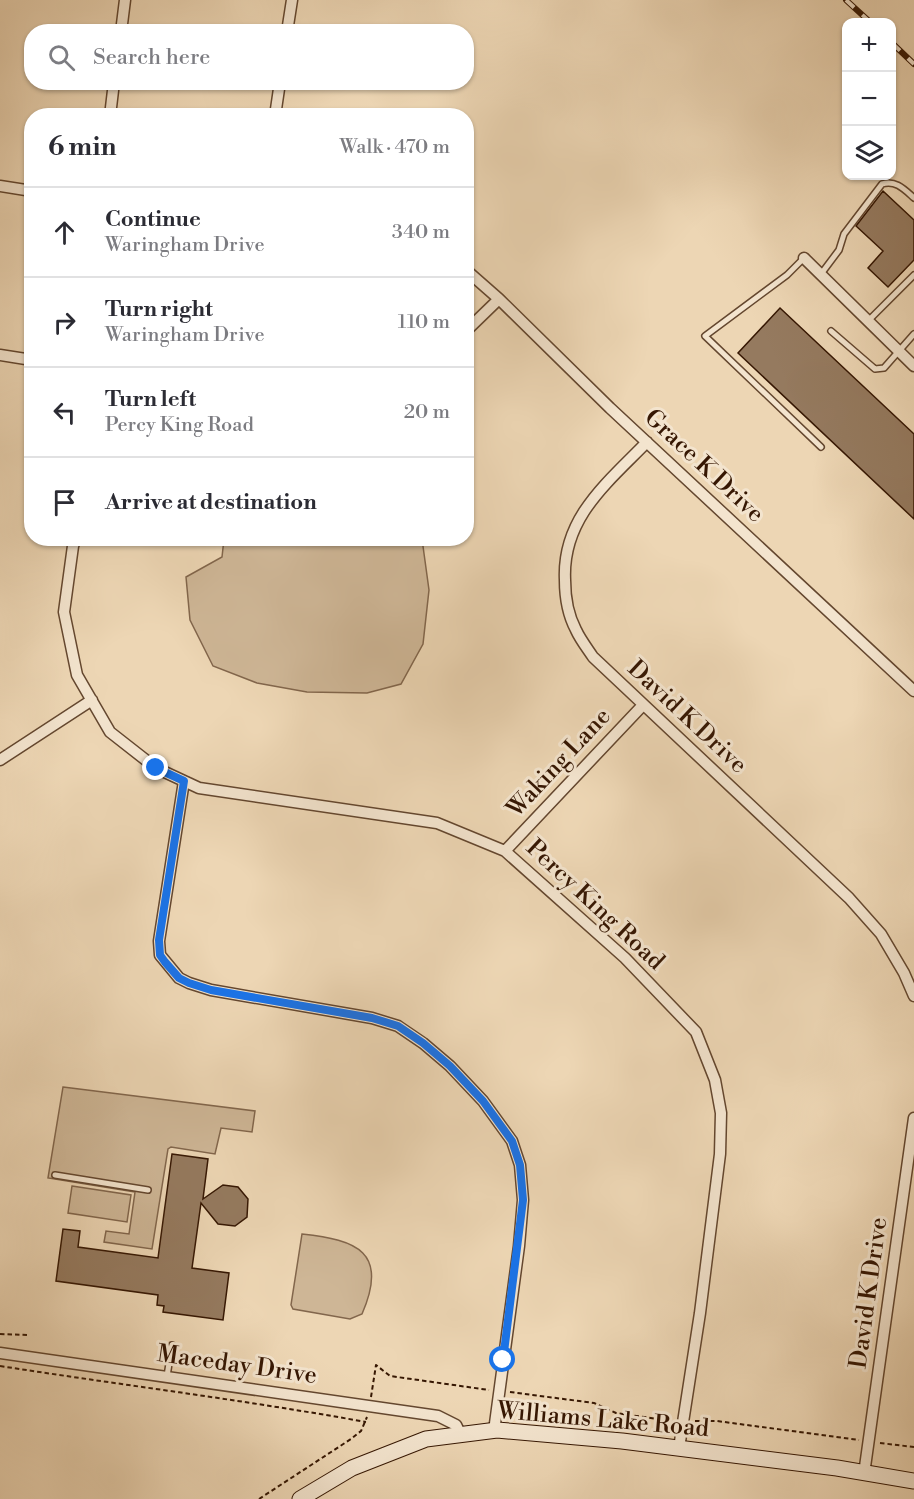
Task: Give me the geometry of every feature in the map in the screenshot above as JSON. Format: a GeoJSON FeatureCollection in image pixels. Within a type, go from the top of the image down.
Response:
{"type":"FeatureCollection","features":[{"type":"Feature","properties":{"kind":"main road","name":"Williams Lake Road"},"geometry":{"type":"LineString","coordinates":[[300,1499],[363,1464],[426,1439],[494,1431],[551,1434],[679,1448],[837,1468],[914,1481]]}},
{"type":"Feature","properties":{"kind":"street"},"geometry":{"type":"LineString","coordinates":[[121,24],[125,0]]}},
{"type":"Feature","properties":{"kind":"street"},"geometry":{"type":"LineString","coordinates":[[288,24],[292,0]]}},
{"type":"Feature","properties":{"kind":"street"},"geometry":{"type":"LineString","coordinates":[[111,108],[113,90]]}},
{"type":"Feature","properties":{"kind":"street"},"geometry":{"type":"LineString","coordinates":[[276,108],[279,90]]}},
{"type":"Feature","properties":{"kind":"street"},"geometry":{"type":"LineString","coordinates":[[0,186],[24,189]]}},
{"type":"Feature","properties":{"kind":"street"},"geometry":{"type":"LineString","coordinates":[[804,258],[914,366]]}},
{"type":"Feature","properties":{"kind":"street","name":"Grace K Drive"},"geometry":{"type":"LineString","coordinates":[[474,277],[914,691]]}},
{"type":"Feature","properties":{"kind":"street"},"geometry":{"type":"LineString","coordinates":[[474,323],[499,299]]}},
{"type":"Feature","properties":{"kind":"street"},"geometry":{"type":"LineString","coordinates":[[0,355],[24,359]]}},
{"type":"Feature","properties":{"kind":"street","name":"David K Drive"},"geometry":{"type":"LineString","coordinates":[[647,442],[603,487],[580,516],[568,542],[564,567],[565,597],[575,629],[593,657],[849,898],[881,934],[904,973],[914,996]]}},
{"type":"Feature","properties":{"kind":"street","name":"Percy King Road"},"geometry":{"type":"LineString","coordinates":[[73,546],[64,612],[77,675],[110,732],[156,768],[199,788],[209,790],[437,823],[505,851],[534,874],[625,958],[696,1032],[715,1080],[720,1113],[720,1154],[700,1313],[679,1448]]}},
{"type":"Feature","properties":{"kind":"street"},"geometry":{"type":"LineString","coordinates":[[0,760],[92,700]]}},
{"type":"Feature","properties":{"kind":"street","name":"Waking Lane"},"geometry":{"type":"LineString","coordinates":[[505,851],[643,705]]}},
{"type":"Feature","properties":{"kind":"street"},"geometry":{"type":"LineString","coordinates":[[184,781],[159,940],[160,955],[179,978],[211,990],[372,1018],[398,1026],[450,1066],[483,1101],[512,1141],[520,1165],[523,1200],[494,1431]]}},
{"type":"Feature","properties":{"kind":"street","name":"David K Drive"},"geometry":{"type":"LineString","coordinates":[[864,1474],[914,1118]]}},
{"type":"Feature","properties":{"kind":"street","name":"Maceday Drive"},"geometry":{"type":"LineString","coordinates":[[0,1353],[438,1416],[456,1425],[461,1435]]}},
{"type":"Feature","properties":{"kind":"lane"},"geometry":{"type":"LineString","coordinates":[[820,274],[839,250],[844,234],[882,184],[890,182],[898,185],[914,198]]}},
{"type":"Feature","properties":{"kind":"lane"},"geometry":{"type":"LineString","coordinates":[[804,258],[787,275],[705,336],[821,447]]}},
{"type":"Feature","properties":{"kind":"lane"},"geometry":{"type":"LineString","coordinates":[[868,321],[914,275]]}},
{"type":"Feature","properties":{"kind":"lane"},"geometry":{"type":"LineString","coordinates":[[831,331],[874,369],[884,368],[914,334]]}},
{"type":"Feature","properties":{"kind":"lane"},"geometry":{"type":"LineString","coordinates":[[55,1175],[148,1190]]}},
{"type":"Feature","properties":{"kind":"lane"},"geometry":{"type":"LineString","coordinates":[[167,1377],[172,1345]]}},
{"type":"Feature","properties":{"kind":"path"},"geometry":{"type":"LineString","coordinates":[[0,1334],[28,1335]]}},
{"type":"Feature","properties":{"kind":"path"},"geometry":{"type":"LineString","coordinates":[[371,1399],[376,1365],[390,1376],[594,1403],[616,1413],[683,1421],[717,1421],[914,1447]]}},
{"type":"Feature","properties":{"kind":"path"},"geometry":{"type":"LineString","coordinates":[[0,1366],[176,1393],[280,1406],[366,1422]]}},
{"type":"Feature","properties":{"kind":"path"},"geometry":{"type":"LineString","coordinates":[[259,1499],[351,1439],[366,1422],[369,1410]]}},
{"type":"Feature","properties":{"kind":"shaded area"},"geometry":{"type":"Polygon","coordinates":[[[223,546],[423,546],[429,590],[423,644],[401,684],[367,693],[307,692],[257,683],[213,666],[190,620],[186,577],[222,557],[223,546]]]}},
{"type":"Feature","properties":{"kind":"shaded area"},"geometry":{"type":"Polygon","coordinates":[[[63,1087],[255,1111],[252,1132],[221,1128],[215,1154],[171,1147],[168,1149],[152,1249],[104,1242],[106,1231],[129,1234],[135,1192],[48,1178],[63,1087]]]}},
{"type":"Feature","properties":{"kind":"shaded area"},"geometry":{"type":"Polygon","coordinates":[[[72,1186],[131,1195],[127,1222],[68,1213],[72,1186]]]}},
{"type":"Feature","properties":{"kind":"shaded area"},"geometry":{"type":"Polygon","coordinates":[[[302,1234],[338,1240],[363,1253],[369,1263],[372,1276],[362,1314],[350,1319],[293,1309],[291,1305],[302,1234]]]}},
{"type":"Feature","properties":{"kind":"building"},"geometry":{"type":"Polygon","coordinates":[[[883,191],[914,220],[914,260],[888,287],[868,268],[883,251],[856,226],[883,191]]]}},
{"type":"Feature","properties":{"kind":"building"},"geometry":{"type":"Polygon","coordinates":[[[780,308],[914,434],[914,519],[738,353],[780,308]]]}},
{"type":"Feature","properties":{"kind":"building"},"geometry":{"type":"Polygon","coordinates":[[[172,1154],[208,1159],[203,1199],[223,1185],[238,1187],[248,1199],[247,1217],[235,1226],[218,1224],[201,1203],[192,1268],[229,1273],[223,1320],[163,1312],[164,1306],[157,1305],[158,1295],[56,1281],[63,1229],[80,1231],[78,1247],[158,1258],[172,1154]]]}},
{"type":"Feature","properties":{"kind":"railway"},"geometry":{"type":"LineString","coordinates":[[846,0],[866,18]]}},
{"type":"Feature","properties":{"kind":"railway"},"geometry":{"type":"LineString","coordinates":[[896,47],[914,64]]}},
{"type":"Feature","properties":{"kind":"route"},"geometry":{"type":"LineString","coordinates":[[156,768],[184,781],[159,940],[160,955],[179,978],[211,990],[372,1018],[398,1026],[450,1066],[483,1101],[512,1141],[520,1165],[523,1200],[503,1360]]}}]}
